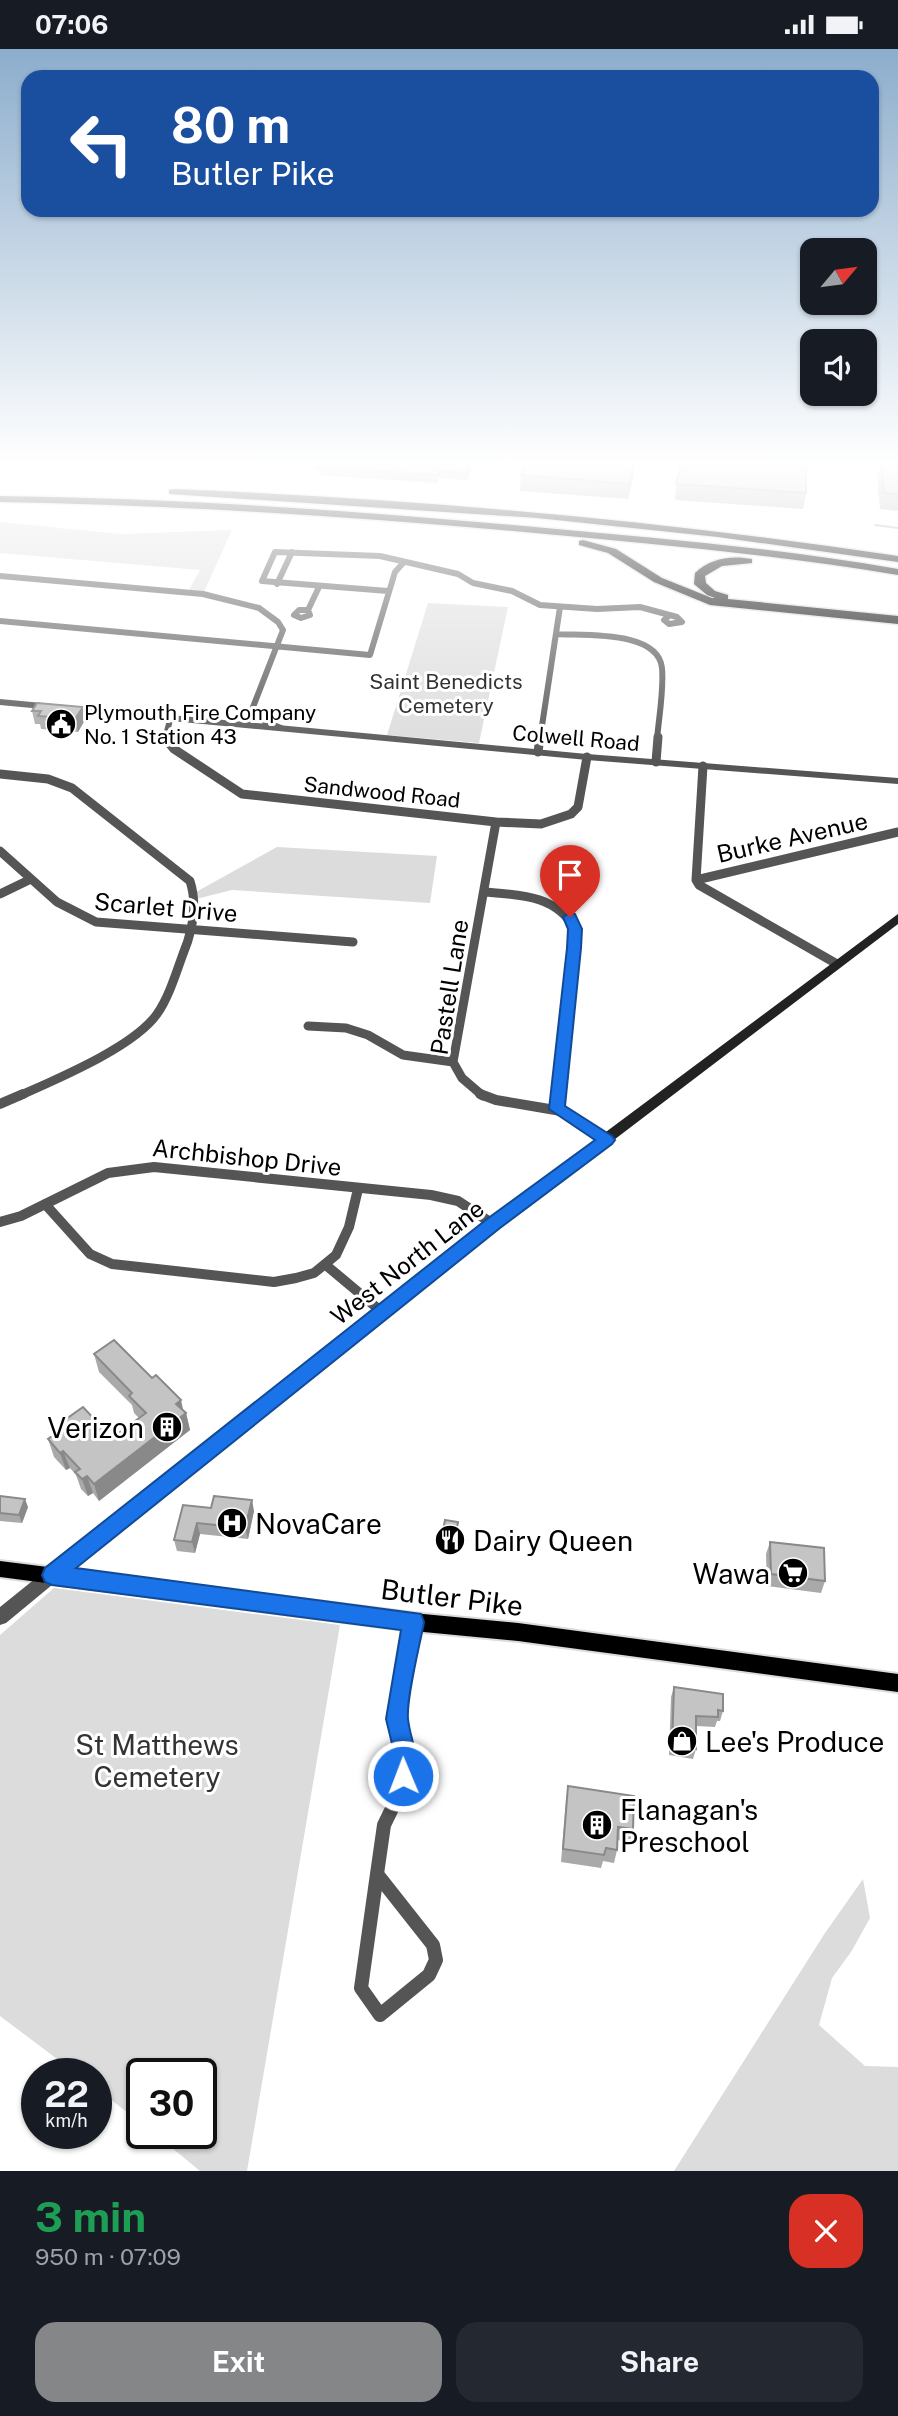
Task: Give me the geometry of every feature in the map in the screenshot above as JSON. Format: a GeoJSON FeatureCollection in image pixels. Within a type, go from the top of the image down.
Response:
{"type":"FeatureCollection","features":[{"type":"Feature","properties":{"kind":"highway"},"geometry":{"type":"LineString","coordinates":[[634,564],[675,589],[710,601],[898,618]]}},
{"type":"Feature","properties":{"kind":"highway"},"geometry":{"type":"LineString","coordinates":[[715,564],[705,568],[699,575],[700,584],[711,593],[727,599],[898,618]]}},
{"type":"Feature","properties":{"kind":"highway"},"geometry":{"type":"LineString","coordinates":[[785,564],[898,574]]}},
{"type":"Feature","properties":{"kind":"highway"},"geometry":{"type":"LineString","coordinates":[[837,564],[898,574]]}},
{"type":"Feature","properties":{"kind":"main road","name":"West North Lane"},"geometry":{"type":"LineString","coordinates":[[52,1575],[494,1224],[898,918]]}},
{"type":"Feature","properties":{"kind":"main road","name":"Butler Pike"},"geometry":{"type":"LineString","coordinates":[[0,1569],[414,1622],[518,1632],[898,1683]]}},
{"type":"Feature","properties":{"kind":"street"},"geometry":{"type":"LineString","coordinates":[[269,564],[262,580],[277,584],[388,591]]}},
{"type":"Feature","properties":{"kind":"street"},"geometry":{"type":"LineString","coordinates":[[277,584],[286,564]]}},
{"type":"Feature","properties":{"kind":"street"},"geometry":{"type":"LineString","coordinates":[[0,621],[370,655],[388,591],[395,572],[402,564]]}},
{"type":"Feature","properties":{"kind":"street"},"geometry":{"type":"LineString","coordinates":[[413,564],[458,574],[473,583],[512,591],[534,604],[597,609],[631,606],[669,617]]}},
{"type":"Feature","properties":{"kind":"street"},"geometry":{"type":"LineString","coordinates":[[0,576],[188,592],[246,603],[269,614],[283,630],[246,725]]}},
{"type":"Feature","properties":{"kind":"street"},"geometry":{"type":"LineString","coordinates":[[308,610],[319,587]]}},
{"type":"Feature","properties":{"kind":"street"},"geometry":{"type":"LineString","coordinates":[[538,752],[560,607]]}},
{"type":"Feature","properties":{"kind":"street"},"geometry":{"type":"LineString","coordinates":[[556,633],[627,638],[654,650],[662,666],[656,762]]}},
{"type":"Feature","properties":{"kind":"street","name":"Colwell Road"},"geometry":{"type":"LineString","coordinates":[[0,702],[587,757],[898,781]]}},
{"type":"Feature","properties":{"kind":"street"},"geometry":{"type":"LineString","coordinates":[[252,711],[259,719],[281,728]]}},
{"type":"Feature","properties":{"kind":"street","name":"Sandwood Road"},"geometry":{"type":"LineString","coordinates":[[170,720],[164,739],[222,783],[242,794],[496,822],[541,824],[571,814],[578,807],[587,757]]}},
{"type":"Feature","properties":{"kind":"street"},"geometry":{"type":"LineString","coordinates":[[703,766],[696,880],[704,890],[837,964]]}},
{"type":"Feature","properties":{"kind":"street"},"geometry":{"type":"LineString","coordinates":[[0,774],[48,779],[72,788],[190,881],[196,892],[192,929],[158,1013],[150,1024],[116,1047],[0,1104]]}},
{"type":"Feature","properties":{"kind":"street","name":"Pastell Lane"},"geometry":{"type":"LineString","coordinates":[[496,822],[453,1062],[469,1088],[482,1097],[509,1104],[557,1109],[607,1140]]}},
{"type":"Feature","properties":{"kind":"street","name":"Burke Avenue"},"geometry":{"type":"LineString","coordinates":[[696,880],[898,832]]}},
{"type":"Feature","properties":{"kind":"street","name":"Scarlet Drive"},"geometry":{"type":"LineString","coordinates":[[0,851],[80,918],[106,923],[353,942]]}},
{"type":"Feature","properties":{"kind":"street"},"geometry":{"type":"LineString","coordinates":[[0,894],[31,879]]}},
{"type":"Feature","properties":{"kind":"street"},"geometry":{"type":"LineString","coordinates":[[485,892],[546,900],[570,917],[575,929],[557,1109]]}},
{"type":"Feature","properties":{"kind":"street"},"geometry":{"type":"LineString","coordinates":[[308,1026],[346,1028],[368,1035],[403,1055],[453,1062]]}},
{"type":"Feature","properties":{"kind":"street","name":"Archbishop Drive"},"geometry":{"type":"LineString","coordinates":[[0,1222],[21,1216],[108,1173],[155,1167],[431,1195],[458,1201],[494,1224]]}},
{"type":"Feature","properties":{"kind":"street"},"geometry":{"type":"LineString","coordinates":[[46,1204],[90,1254],[112,1264],[274,1282],[301,1277],[327,1266],[347,1240],[358,1189]]}},
{"type":"Feature","properties":{"kind":"street"},"geometry":{"type":"LineString","coordinates":[[327,1266],[382,1312]]}},
{"type":"Feature","properties":{"kind":"street"},"geometry":{"type":"LineString","coordinates":[[0,1617],[52,1575]]}},
{"type":"Feature","properties":{"kind":"street"},"geometry":{"type":"LineString","coordinates":[[377,1874],[433,1945],[436,1960],[429,1975],[380,2015],[362,1988],[377,1874],[384,1825],[402,1788],[406,1752],[397,1719],[414,1622]]}},
{"type":"Feature","properties":{"kind":"green space"},"geometry":{"type":"Polygon","coordinates":[[[130,564],[217,564],[203,594],[188,592],[200,570],[130,564]]]}},
{"type":"Feature","properties":{"kind":"green space","name":"Saint Benedicts Cemetery"},"geometry":{"type":"Polygon","coordinates":[[[428,603],[508,607],[479,743],[387,735],[428,603]]]}},
{"type":"Feature","properties":{"kind":"green space"},"geometry":{"type":"Polygon","coordinates":[[[277,847],[437,856],[430,903],[232,890],[196,899],[196,892],[277,847]]]}},
{"type":"Feature","properties":{"kind":"green space","name":"St Matthews Cemetery"},"geometry":{"type":"Polygon","coordinates":[[[54,1588],[340,1625],[247,2171],[200,2171],[173,2149],[217,2149],[217,2058],[126,2058],[126,2111],[112,2101],[112,2058],[56,2058],[0,2016],[0,1635],[54,1588]]]}},
{"type":"Feature","properties":{"kind":"green space"},"geometry":{"type":"Polygon","coordinates":[[[863,1879],[870,1918],[851,1952],[832,1978],[819,2025],[865,2066],[898,2067],[898,2171],[674,2171],[825,1933],[863,1879]]]}},
{"type":"Feature","properties":{"kind":"building"},"geometry":{"type":"Polygon","coordinates":[[[37,703],[83,707],[75,719],[38,716],[41,711],[32,711],[37,703]]]}},
{"type":"Feature","properties":{"kind":"building"},"geometry":{"type":"Polygon","coordinates":[[[114,1340],[152,1378],[156,1375],[181,1400],[176,1404],[186,1413],[94,1484],[87,1476],[82,1479],[75,1472],[80,1469],[48,1439],[66,1426],[62,1422],[83,1407],[112,1438],[146,1413],[129,1396],[132,1393],[94,1354],[114,1340]]]}},
{"type":"Feature","properties":{"kind":"building"},"geometry":{"type":"Polygon","coordinates":[[[0,1496],[25,1499],[19,1515],[0,1513],[0,1496]]]}},
{"type":"Feature","properties":{"kind":"building"},"geometry":{"type":"Polygon","coordinates":[[[214,1496],[252,1500],[245,1528],[197,1523],[192,1542],[174,1540],[183,1505],[211,1508],[214,1496]]]}},
{"type":"Feature","properties":{"kind":"building"},"geometry":{"type":"Polygon","coordinates":[[[445,1520],[458,1522],[454,1543],[441,1541],[445,1520]]]}},
{"type":"Feature","properties":{"kind":"building"},"geometry":{"type":"Polygon","coordinates":[[[770,1542],[824,1548],[825,1581],[771,1574],[770,1542]]]}},
{"type":"Feature","properties":{"kind":"building"},"geometry":{"type":"Polygon","coordinates":[[[674,1687],[723,1694],[723,1711],[718,1710],[718,1717],[696,1716],[696,1749],[672,1746],[674,1687]]]}},
{"type":"Feature","properties":{"kind":"building","name":"Flanagan's Preschool"},"geometry":{"type":"Polygon","coordinates":[[[568,1786],[634,1796],[633,1829],[618,1827],[617,1850],[606,1848],[604,1855],[563,1849],[568,1786]]]}},
{"type":"Feature","properties":{"kind":"place","name":"Plymouth Fire Company No. 1 Station 43"},"geometry":{"type":"Point","coordinates":[61,724]}},
{"type":"Feature","properties":{"kind":"place","name":"Verizon"},"geometry":{"type":"Point","coordinates":[167,1427]}},
{"type":"Feature","properties":{"kind":"place","name":"NovaCare"},"geometry":{"type":"Point","coordinates":[232,1523]}},
{"type":"Feature","properties":{"kind":"place","name":"Dairy Queen"},"geometry":{"type":"Point","coordinates":[450,1540]}},
{"type":"Feature","properties":{"kind":"place","name":"Wawa"},"geometry":{"type":"Point","coordinates":[793,1573]}},
{"type":"Feature","properties":{"kind":"place","name":"Lee's Produce"},"geometry":{"type":"Point","coordinates":[682,1741]}},
{"type":"Feature","properties":{"kind":"place","name":"Flanagan's Preschool"},"geometry":{"type":"Point","coordinates":[597,1825]}},
{"type":"Feature","properties":{"kind":"route"},"geometry":{"type":"LineString","coordinates":[[403,1776],[406,1752],[397,1719],[414,1622],[52,1575],[494,1224],[607,1140],[557,1109],[574,948],[575,929],[570,917]]}}]}
